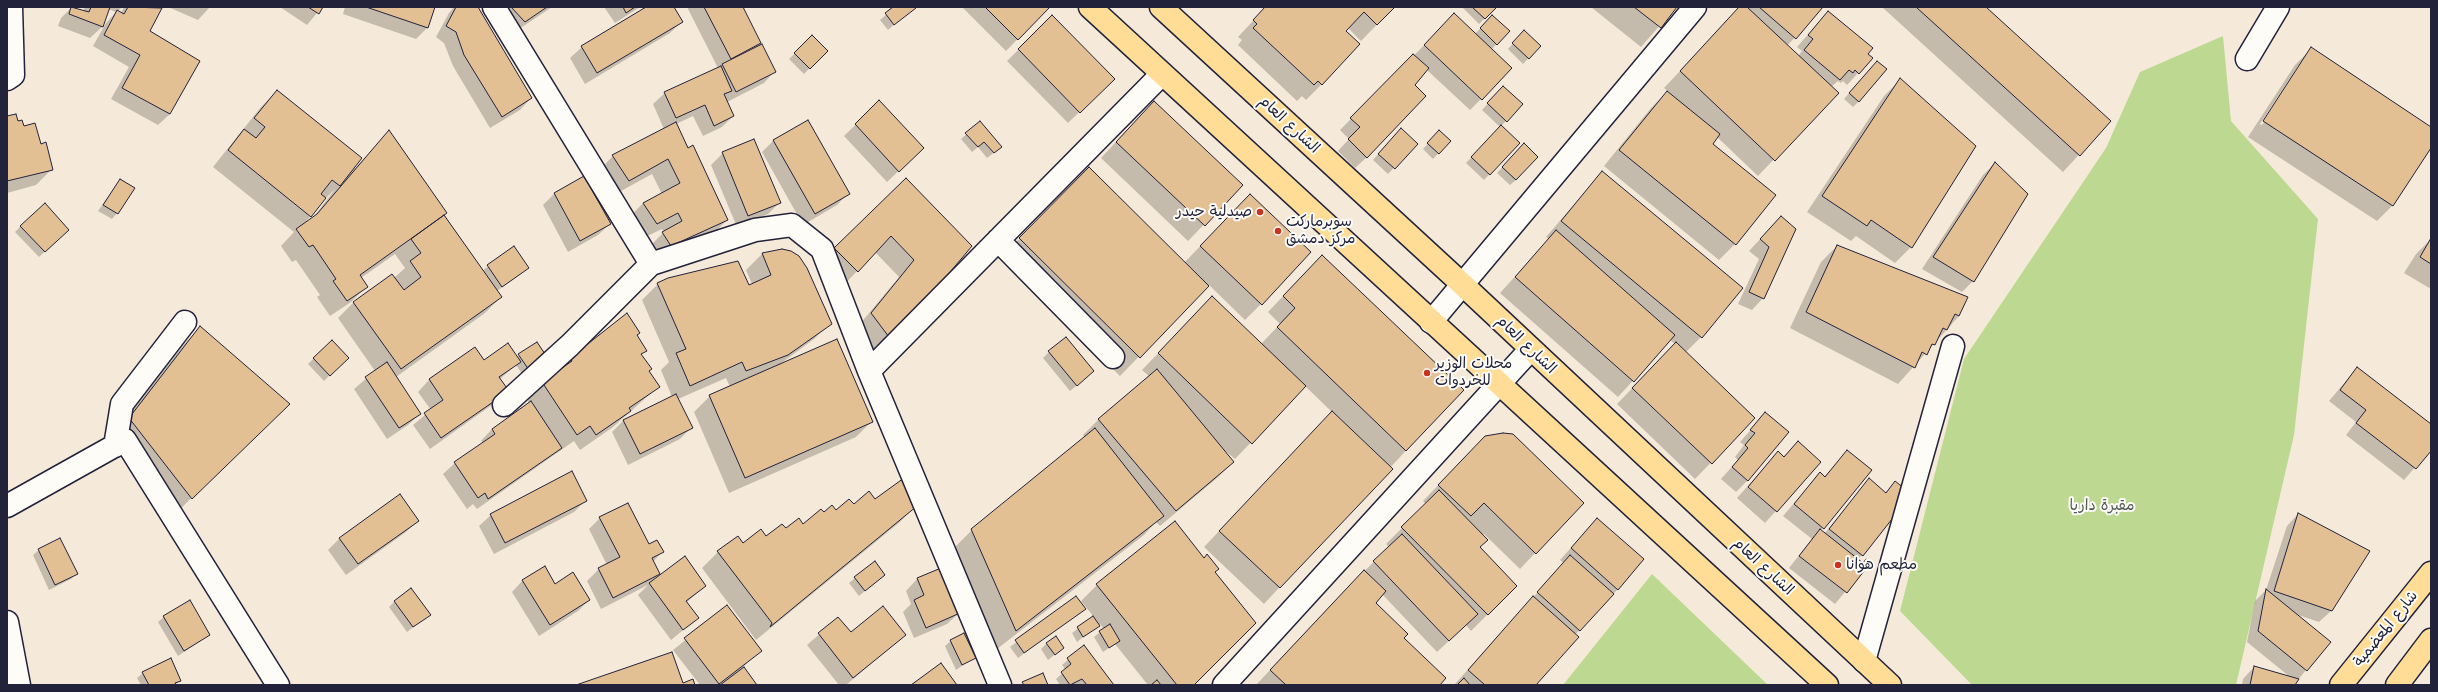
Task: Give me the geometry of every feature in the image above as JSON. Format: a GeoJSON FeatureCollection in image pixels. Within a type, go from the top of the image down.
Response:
{"type":"FeatureCollection","features":[{"type":"Feature","properties":{"kind":"main road"},"geometry":{"type":"LineString","coordinates":[[1090,7],[1827,685]]}},
{"type":"Feature","properties":{"kind":"main road","name":"الشارع العام"},"geometry":{"type":"LineString","coordinates":[[1161,7],[1462,284],[1530,350],[1890,685]]}},
{"type":"Feature","properties":{"kind":"main road","name":"شارع المعضمية"},"geometry":{"type":"LineString","coordinates":[[2340,685],[2431,573]]}},
{"type":"Feature","properties":{"kind":"main road"},"geometry":{"type":"LineString","coordinates":[[2396,685],[2431,640]]}},
{"type":"Feature","properties":{"kind":"street"},"geometry":{"type":"LineString","coordinates":[[7,79],[13,75],[11,7]]}},
{"type":"Feature","properties":{"kind":"street"},"geometry":{"type":"LineString","coordinates":[[494,7],[651,264]]}},
{"type":"Feature","properties":{"kind":"street"},"geometry":{"type":"LineString","coordinates":[[1431,322],[1695,7]]}},
{"type":"Feature","properties":{"kind":"street"},"geometry":{"type":"LineString","coordinates":[[2248,59],[2278,7]]}},
{"type":"Feature","properties":{"kind":"street"},"geometry":{"type":"LineString","coordinates":[[868,371],[1162,74]]}},
{"type":"Feature","properties":{"kind":"street"},"geometry":{"type":"LineString","coordinates":[[504,405],[570,345],[651,264],[755,230],[792,225],[822,249],[868,371],[1000,685]]}},
{"type":"Feature","properties":{"kind":"street"},"geometry":{"type":"LineString","coordinates":[[998,240],[1113,357]]}},
{"type":"Feature","properties":{"kind":"street"},"geometry":{"type":"LineString","coordinates":[[114,446],[122,404],[185,322]]}},
{"type":"Feature","properties":{"kind":"street"},"geometry":{"type":"LineString","coordinates":[[1864,661],[1953,346]]}},
{"type":"Feature","properties":{"kind":"street"},"geometry":{"type":"LineString","coordinates":[[1224,685],[1530,350]]}},
{"type":"Feature","properties":{"kind":"street"},"geometry":{"type":"LineString","coordinates":[[7,506],[125,440],[278,685]]}},
{"type":"Feature","properties":{"kind":"street"},"geometry":{"type":"LineString","coordinates":[[7,622],[19,685]]}},
{"type":"Feature","properties":{"kind":"green space","name":"مقبرة داريا"},"geometry":{"type":"Polygon","coordinates":[[[2223,36],[2231,121],[2318,219],[2294,435],[2236,685],[1972,685],[1900,611],[1964,359],[2106,148],[2140,72],[2223,36]]]}},
{"type":"Feature","properties":{"kind":"green space"},"geometry":{"type":"Polygon","coordinates":[[[1652,574],[1768,685],[1563,685],[1652,574]]]}},
{"type":"Feature","properties":{"kind":"building"},"geometry":{"type":"Polygon","coordinates":[[[71,7],[89,12],[91,7],[110,7],[103,27],[69,14],[71,7]]]}},
{"type":"Feature","properties":{"kind":"building"},"geometry":{"type":"Polygon","coordinates":[[[128,7],[162,8],[150,31],[200,61],[170,114],[122,88],[140,55],[104,35],[117,10],[124,14],[128,7]]]}},
{"type":"Feature","properties":{"kind":"building"},"geometry":{"type":"Polygon","coordinates":[[[308,7],[323,7],[319,14],[308,7]]]}},
{"type":"Feature","properties":{"kind":"building"},"geometry":{"type":"Polygon","coordinates":[[[366,7],[435,7],[428,28],[366,7]]]}},
{"type":"Feature","properties":{"kind":"building"},"geometry":{"type":"Polygon","coordinates":[[[456,7],[478,7],[532,98],[502,117],[464,55],[456,32],[446,26],[456,7]]]}},
{"type":"Feature","properties":{"kind":"building"},"geometry":{"type":"Polygon","coordinates":[[[511,7],[547,7],[525,22],[511,7]]]}},
{"type":"Feature","properties":{"kind":"building"},"geometry":{"type":"Polygon","coordinates":[[[623,7],[635,7],[626,13],[623,7]]]}},
{"type":"Feature","properties":{"kind":"building"},"geometry":{"type":"Polygon","coordinates":[[[646,7],[674,7],[683,22],[597,73],[581,46],[646,7]]]}},
{"type":"Feature","properties":{"kind":"building"},"geometry":{"type":"Polygon","coordinates":[[[704,7],[743,7],[761,43],[731,59],[704,7]]]}},
{"type":"Feature","properties":{"kind":"building"},"geometry":{"type":"Polygon","coordinates":[[[893,7],[916,8],[894,25],[885,13],[893,7]]]}},
{"type":"Feature","properties":{"kind":"building"},"geometry":{"type":"Polygon","coordinates":[[[985,7],[1050,7],[1018,40],[985,7]]]}},
{"type":"Feature","properties":{"kind":"building"},"geometry":{"type":"Polygon","coordinates":[[[1265,7],[1395,7],[1377,25],[1364,12],[1346,31],[1360,44],[1322,85],[1318,81],[1314,85],[1253,28],[1257,24],[1253,20],[1265,7]]]}},
{"type":"Feature","properties":{"kind":"building"},"geometry":{"type":"Polygon","coordinates":[[[1472,7],[1497,7],[1485,19],[1472,7]]]}},
{"type":"Feature","properties":{"kind":"building"},"geometry":{"type":"Polygon","coordinates":[[[1634,7],[1677,7],[1661,28],[1634,7]]]}},
{"type":"Feature","properties":{"kind":"building"},"geometry":{"type":"Polygon","coordinates":[[[1739,7],[1747,7],[1839,93],[1775,161],[1680,71],[1739,7]]]}},
{"type":"Feature","properties":{"kind":"building"},"geometry":{"type":"Polygon","coordinates":[[[1759,7],[1823,7],[1796,39],[1759,7]]]}},
{"type":"Feature","properties":{"kind":"building"},"geometry":{"type":"Polygon","coordinates":[[[1916,7],[1986,7],[2111,121],[2080,156],[1916,7]]]}},
{"type":"Feature","properties":{"kind":"building"},"geometry":{"type":"Polygon","coordinates":[[[1828,11],[1873,48],[1868,54],[1873,58],[1859,74],[1855,70],[1853,73],[1849,70],[1840,80],[1804,50],[1813,39],[1808,35],[1828,11]]]}},
{"type":"Feature","properties":{"kind":"building"},"geometry":{"type":"Polygon","coordinates":[[[1454,13],[1512,68],[1482,100],[1424,45],[1454,13]]]}},
{"type":"Feature","properties":{"kind":"building"},"geometry":{"type":"Polygon","coordinates":[[[1052,15],[1115,79],[1080,113],[1018,49],[1052,15]]]}},
{"type":"Feature","properties":{"kind":"building"},"geometry":{"type":"Polygon","coordinates":[[[1492,15],[1510,31],[1497,45],[1480,28],[1492,15]]]}},
{"type":"Feature","properties":{"kind":"building"},"geometry":{"type":"Polygon","coordinates":[[[1524,30],[1541,46],[1529,59],[1512,43],[1524,30]]]}},
{"type":"Feature","properties":{"kind":"building"},"geometry":{"type":"Polygon","coordinates":[[[812,35],[828,51],[810,69],[794,53],[812,35]]]}},
{"type":"Feature","properties":{"kind":"building"},"geometry":{"type":"Polygon","coordinates":[[[762,44],[776,72],[736,92],[722,64],[762,44]]]}},
{"type":"Feature","properties":{"kind":"building"},"geometry":{"type":"Polygon","coordinates":[[[2311,47],[2431,127],[2431,148],[2393,206],[2263,121],[2311,47]]]}},
{"type":"Feature","properties":{"kind":"building"},"geometry":{"type":"Polygon","coordinates":[[[1413,54],[1429,68],[1415,85],[1426,96],[1367,158],[1348,139],[1360,127],[1350,118],[1413,54]]]}},
{"type":"Feature","properties":{"kind":"building"},"geometry":{"type":"Polygon","coordinates":[[[1877,61],[1887,69],[1859,102],[1849,93],[1877,61]]]}},
{"type":"Feature","properties":{"kind":"building"},"geometry":{"type":"Polygon","coordinates":[[[721,66],[732,91],[724,94],[734,116],[714,126],[705,105],[676,118],[664,92],[721,66]]]}},
{"type":"Feature","properties":{"kind":"building"},"geometry":{"type":"Polygon","coordinates":[[[1900,78],[1976,146],[1912,248],[1871,220],[1867,226],[1822,196],[1900,78]]]}},
{"type":"Feature","properties":{"kind":"building"},"geometry":{"type":"Polygon","coordinates":[[[1503,86],[1523,104],[1507,122],[1487,103],[1503,86]]]}},
{"type":"Feature","properties":{"kind":"building"},"geometry":{"type":"Polygon","coordinates":[[[277,90],[362,158],[340,186],[332,180],[321,194],[326,198],[311,217],[228,150],[244,129],[256,138],[265,127],[254,118],[277,90]]]}},
{"type":"Feature","properties":{"kind":"building"},"geometry":{"type":"Polygon","coordinates":[[[1667,91],[1720,134],[1713,144],[1776,195],[1736,245],[1619,150],[1667,91]]]}},
{"type":"Feature","properties":{"kind":"building"},"geometry":{"type":"Polygon","coordinates":[[[879,100],[924,148],[899,172],[855,124],[879,100]]]}},
{"type":"Feature","properties":{"kind":"building"},"geometry":{"type":"Polygon","coordinates":[[[1154,101],[1243,185],[1205,226],[1116,142],[1154,101]]]}},
{"type":"Feature","properties":{"kind":"building"},"geometry":{"type":"Polygon","coordinates":[[[16,114],[18,121],[22,120],[24,126],[35,123],[41,144],[46,142],[53,170],[7,181],[7,116],[16,114]]]}},
{"type":"Feature","properties":{"kind":"building"},"geometry":{"type":"Polygon","coordinates":[[[808,120],[850,194],[815,214],[773,140],[808,120]]]}},
{"type":"Feature","properties":{"kind":"building"},"geometry":{"type":"Polygon","coordinates":[[[980,121],[1002,147],[994,153],[984,142],[978,147],[965,133],[980,121]]]}},
{"type":"Feature","properties":{"kind":"building"},"geometry":{"type":"Polygon","coordinates":[[[676,122],[688,148],[693,145],[728,220],[671,246],[662,232],[682,221],[678,213],[657,224],[643,203],[680,183],[668,159],[629,181],[612,155],[676,122]]]}},
{"type":"Feature","properties":{"kind":"building"},"geometry":{"type":"Polygon","coordinates":[[[1501,125],[1520,143],[1490,175],[1471,157],[1501,125]]]}},
{"type":"Feature","properties":{"kind":"building"},"geometry":{"type":"Polygon","coordinates":[[[1401,128],[1418,144],[1395,169],[1378,154],[1401,128]]]}},
{"type":"Feature","properties":{"kind":"building"},"geometry":{"type":"Polygon","coordinates":[[[389,130],[447,213],[360,275],[368,287],[347,301],[333,281],[336,279],[313,245],[309,247],[296,229],[317,214],[389,130]]]}},
{"type":"Feature","properties":{"kind":"building"},"geometry":{"type":"Polygon","coordinates":[[[1439,130],[1451,141],[1439,154],[1427,143],[1439,130]]]}},
{"type":"Feature","properties":{"kind":"building"},"geometry":{"type":"Polygon","coordinates":[[[754,139],[781,203],[748,216],[722,152],[754,139]]]}},
{"type":"Feature","properties":{"kind":"building"},"geometry":{"type":"Polygon","coordinates":[[[1524,143],[1538,157],[1516,180],[1502,167],[1524,143]]]}},
{"type":"Feature","properties":{"kind":"building"},"geometry":{"type":"Polygon","coordinates":[[[1995,162],[2028,194],[1974,282],[1933,257],[1995,162]]]}},
{"type":"Feature","properties":{"kind":"building"},"geometry":{"type":"Polygon","coordinates":[[[1089,167],[1209,286],[1140,358],[1019,238],[1089,167]]]}},
{"type":"Feature","properties":{"kind":"building"},"geometry":{"type":"Polygon","coordinates":[[[1602,171],[1743,288],[1702,338],[1561,221],[1602,171]]]}},
{"type":"Feature","properties":{"kind":"building"},"geometry":{"type":"Polygon","coordinates":[[[584,176],[611,224],[580,241],[554,193],[584,176]]]}},
{"type":"Feature","properties":{"kind":"building"},"geometry":{"type":"Polygon","coordinates":[[[906,178],[972,246],[892,341],[871,313],[914,260],[891,236],[858,272],[834,248],[906,178]]]}},
{"type":"Feature","properties":{"kind":"building"},"geometry":{"type":"Polygon","coordinates":[[[120,179],[135,188],[118,214],[103,205],[120,179]]]}},
{"type":"Feature","properties":{"kind":"building"},"geometry":{"type":"Polygon","coordinates":[[[1250,194],[1311,252],[1262,305],[1200,246],[1250,194]]]}},
{"type":"Feature","properties":{"kind":"building"},"geometry":{"type":"Polygon","coordinates":[[[45,203],[69,230],[45,252],[20,226],[45,203]]]}},
{"type":"Feature","properties":{"kind":"building"},"geometry":{"type":"Polygon","coordinates":[[[444,215],[502,297],[401,369],[353,302],[392,274],[404,290],[421,277],[410,261],[421,253],[411,239],[444,215]]]}},
{"type":"Feature","properties":{"kind":"building"},"geometry":{"type":"Polygon","coordinates":[[[1781,216],[1796,229],[1764,299],[1749,292],[1769,247],[1760,239],[1781,216]]]}},
{"type":"Feature","properties":{"kind":"building"},"geometry":{"type":"Polygon","coordinates":[[[1556,230],[1675,335],[1634,382],[1515,277],[1556,230]]]}},
{"type":"Feature","properties":{"kind":"building"},"geometry":{"type":"Polygon","coordinates":[[[2431,238],[2431,264],[2420,257],[2431,238]]]}},
{"type":"Feature","properties":{"kind":"building"},"geometry":{"type":"Polygon","coordinates":[[[1837,245],[1968,297],[1959,316],[1955,314],[1947,330],[1943,328],[1935,345],[1932,344],[1927,355],[1922,352],[1915,368],[1806,312],[1837,245]]]}},
{"type":"Feature","properties":{"kind":"building"},"geometry":{"type":"Polygon","coordinates":[[[514,246],[529,268],[502,287],[487,265],[514,246]]]}},
{"type":"Feature","properties":{"kind":"building"},"geometry":{"type":"Polygon","coordinates":[[[782,249],[791,251],[799,256],[807,268],[832,324],[788,355],[746,371],[742,362],[690,386],[676,353],[686,349],[657,283],[668,278],[738,261],[749,285],[771,275],[762,253],[782,249]]]}},
{"type":"Feature","properties":{"kind":"building"},"geometry":{"type":"Polygon","coordinates":[[[1322,255],[1464,390],[1406,451],[1277,327],[1295,308],[1283,296],[1322,255]]]}},
{"type":"Feature","properties":{"kind":"building"},"geometry":{"type":"Polygon","coordinates":[[[1212,296],[1306,386],[1252,444],[1158,353],[1212,296]]]}},
{"type":"Feature","properties":{"kind":"building"},"geometry":{"type":"Polygon","coordinates":[[[627,313],[640,333],[637,335],[647,351],[641,354],[652,369],[649,371],[660,387],[629,408],[631,411],[596,435],[590,426],[577,435],[542,382],[572,361],[570,358],[627,313]]]}},
{"type":"Feature","properties":{"kind":"building"},"geometry":{"type":"Polygon","coordinates":[[[200,326],[290,404],[192,499],[129,418],[200,326]]]}},
{"type":"Feature","properties":{"kind":"building"},"geometry":{"type":"Polygon","coordinates":[[[1066,337],[1094,371],[1077,386],[1048,351],[1066,337]]]}},
{"type":"Feature","properties":{"kind":"building"},"geometry":{"type":"Polygon","coordinates":[[[837,339],[873,422],[745,478],[709,395],[837,339]]]}},
{"type":"Feature","properties":{"kind":"building"},"geometry":{"type":"Polygon","coordinates":[[[332,340],[349,358],[330,376],[313,358],[332,340]]]}},
{"type":"Feature","properties":{"kind":"building"},"geometry":{"type":"Polygon","coordinates":[[[537,342],[547,357],[529,370],[518,354],[537,342]]]}},
{"type":"Feature","properties":{"kind":"building"},"geometry":{"type":"Polygon","coordinates":[[[1676,342],[1755,418],[1712,464],[1632,388],[1676,342]]]}},
{"type":"Feature","properties":{"kind":"building"},"geometry":{"type":"Polygon","coordinates":[[[508,343],[521,362],[499,377],[509,391],[441,438],[424,413],[443,400],[429,379],[475,347],[484,360],[508,343]]]}},
{"type":"Feature","properties":{"kind":"building"},"geometry":{"type":"Polygon","coordinates":[[[387,362],[421,414],[399,428],[365,377],[387,362]]]}},
{"type":"Feature","properties":{"kind":"building"},"geometry":{"type":"Polygon","coordinates":[[[2357,367],[2431,424],[2431,451],[2416,469],[2356,423],[2366,410],[2340,390],[2357,367]]]}},
{"type":"Feature","properties":{"kind":"building"},"geometry":{"type":"Polygon","coordinates":[[[1157,369],[1234,462],[1176,511],[1098,419],[1157,369]]]}},
{"type":"Feature","properties":{"kind":"building"},"geometry":{"type":"Polygon","coordinates":[[[676,394],[693,428],[640,454],[623,420],[676,394]]]}},
{"type":"Feature","properties":{"kind":"building"},"geometry":{"type":"Polygon","coordinates":[[[531,401],[562,448],[488,499],[485,493],[478,498],[454,462],[495,434],[492,429],[531,401]]]}},
{"type":"Feature","properties":{"kind":"building"},"geometry":{"type":"Polygon","coordinates":[[[1332,411],[1393,469],[1280,588],[1219,531],[1332,411]]]}},
{"type":"Feature","properties":{"kind":"building"},"geometry":{"type":"Polygon","coordinates":[[[1765,412],[1789,432],[1748,481],[1732,467],[1748,448],[1745,445],[1755,433],[1750,430],[1765,412]]]}},
{"type":"Feature","properties":{"kind":"building"},"geometry":{"type":"Polygon","coordinates":[[[1095,428],[1164,516],[1016,631],[971,529],[1095,428]]]}},
{"type":"Feature","properties":{"kind":"building"},"geometry":{"type":"Polygon","coordinates":[[[1503,433],[1513,434],[1584,503],[1536,554],[1484,503],[1471,516],[1438,485],[1485,436],[1503,433]]]}},
{"type":"Feature","properties":{"kind":"building"},"geometry":{"type":"Polygon","coordinates":[[[1798,441],[1821,462],[1777,512],[1748,487],[1778,451],[1784,457],[1798,441]]]}},
{"type":"Feature","properties":{"kind":"building"},"geometry":{"type":"Polygon","coordinates":[[[1847,450],[1872,470],[1824,529],[1794,504],[1820,472],[1825,477],[1847,450]]]}},
{"type":"Feature","properties":{"kind":"building"},"geometry":{"type":"Polygon","coordinates":[[[572,471],[587,501],[505,543],[490,514],[572,471]]]}},
{"type":"Feature","properties":{"kind":"building"},"geometry":{"type":"Polygon","coordinates":[[[904,478],[917,506],[770,627],[772,623],[717,551],[738,536],[743,543],[761,529],[766,536],[782,524],[786,528],[799,518],[803,524],[821,509],[824,512],[832,505],[836,510],[849,499],[854,504],[869,491],[875,499],[904,478]]]}},
{"type":"Feature","properties":{"kind":"building"},"geometry":{"type":"Polygon","coordinates":[[[1869,478],[1886,493],[1895,481],[1905,489],[1897,501],[1903,505],[1863,556],[1829,529],[1869,478]]]}},
{"type":"Feature","properties":{"kind":"building"},"geometry":{"type":"Polygon","coordinates":[[[1439,490],[1488,540],[1480,547],[1517,586],[1488,615],[1401,527],[1439,490]]]}},
{"type":"Feature","properties":{"kind":"building"},"geometry":{"type":"Polygon","coordinates":[[[400,494],[419,521],[358,564],[339,538],[400,494]]]}},
{"type":"Feature","properties":{"kind":"building"},"geometry":{"type":"Polygon","coordinates":[[[628,503],[649,544],[657,540],[664,552],[652,558],[660,574],[613,598],[598,568],[620,557],[599,517],[628,503]]]}},
{"type":"Feature","properties":{"kind":"building"},"geometry":{"type":"Polygon","coordinates":[[[2298,513],[2370,551],[2332,611],[2274,591],[2298,513]]]}},
{"type":"Feature","properties":{"kind":"building"},"geometry":{"type":"Polygon","coordinates":[[[1597,518],[1644,559],[1618,590],[1571,548],[1597,518]]]}},
{"type":"Feature","properties":{"kind":"building"},"geometry":{"type":"Polygon","coordinates":[[[1175,521],[1204,558],[1207,554],[1219,569],[1215,572],[1256,623],[1194,685],[1177,685],[1096,584],[1175,521]]]}},
{"type":"Feature","properties":{"kind":"building"},"geometry":{"type":"Polygon","coordinates":[[[1820,529],[1863,563],[1866,559],[1871,562],[1847,593],[1799,556],[1820,529]]]}},
{"type":"Feature","properties":{"kind":"building"},"geometry":{"type":"Polygon","coordinates":[[[1402,534],[1478,614],[1449,641],[1373,561],[1402,534]]]}},
{"type":"Feature","properties":{"kind":"building"},"geometry":{"type":"Polygon","coordinates":[[[60,538],[78,574],[55,585],[38,549],[60,538]]]}},
{"type":"Feature","properties":{"kind":"building"},"geometry":{"type":"Polygon","coordinates":[[[1570,555],[1614,594],[1580,631],[1537,592],[1570,555]]]}},
{"type":"Feature","properties":{"kind":"building"},"geometry":{"type":"Polygon","coordinates":[[[685,556],[706,586],[686,601],[699,618],[683,630],[649,583],[685,556]]]}},
{"type":"Feature","properties":{"kind":"building"},"geometry":{"type":"Polygon","coordinates":[[[875,561],[885,575],[865,591],[854,577],[875,561]]]}},
{"type":"Feature","properties":{"kind":"building"},"geometry":{"type":"Polygon","coordinates":[[[545,566],[555,584],[573,572],[590,600],[550,625],[522,580],[545,566]]]}},
{"type":"Feature","properties":{"kind":"building"},"geometry":{"type":"Polygon","coordinates":[[[941,568],[960,613],[926,628],[914,600],[924,595],[917,578],[941,568]]]}},
{"type":"Feature","properties":{"kind":"building"},"geometry":{"type":"Polygon","coordinates":[[[1364,570],[1386,591],[1376,603],[1408,634],[1404,638],[1446,678],[1440,685],[1286,685],[1270,670],[1364,570]]]}},
{"type":"Feature","properties":{"kind":"building"},"geometry":{"type":"Polygon","coordinates":[[[411,588],[431,615],[413,627],[394,601],[411,588]]]}},
{"type":"Feature","properties":{"kind":"building"},"geometry":{"type":"Polygon","coordinates":[[[2266,589],[2331,642],[2307,671],[2258,631],[2266,589]]]}},
{"type":"Feature","properties":{"kind":"building"},"geometry":{"type":"Polygon","coordinates":[[[1076,596],[1086,609],[1024,653],[1015,640],[1076,596]]]}},
{"type":"Feature","properties":{"kind":"building"},"geometry":{"type":"Polygon","coordinates":[[[1533,596],[1579,637],[1536,685],[1485,685],[1468,670],[1533,596]]]}},
{"type":"Feature","properties":{"kind":"building"},"geometry":{"type":"Polygon","coordinates":[[[190,600],[210,635],[184,651],[163,616],[190,600]]]}},
{"type":"Feature","properties":{"kind":"building"},"geometry":{"type":"Polygon","coordinates":[[[727,605],[762,651],[719,684],[684,638],[727,605]]]}},
{"type":"Feature","properties":{"kind":"building"},"geometry":{"type":"Polygon","coordinates":[[[883,606],[906,635],[853,678],[818,633],[838,617],[851,632],[883,606]]]}},
{"type":"Feature","properties":{"kind":"building"},"geometry":{"type":"Polygon","coordinates":[[[1093,616],[1100,626],[1083,637],[1077,627],[1093,616]]]}},
{"type":"Feature","properties":{"kind":"building"},"geometry":{"type":"Polygon","coordinates":[[[1110,624],[1120,641],[1109,648],[1099,631],[1110,624]]]}},
{"type":"Feature","properties":{"kind":"building"},"geometry":{"type":"Polygon","coordinates":[[[964,633],[976,658],[962,665],[950,640],[964,633]]]}},
{"type":"Feature","properties":{"kind":"building"},"geometry":{"type":"Polygon","coordinates":[[[1056,636],[1064,648],[1055,655],[1046,643],[1056,636]]]}},
{"type":"Feature","properties":{"kind":"building"},"geometry":{"type":"Polygon","coordinates":[[[1084,645],[1114,685],[1087,685],[1082,679],[1070,685],[1061,672],[1071,664],[1067,658],[1084,645]]]}},
{"type":"Feature","properties":{"kind":"building"},"geometry":{"type":"Polygon","coordinates":[[[672,652],[683,683],[693,679],[695,685],[576,685],[672,652]]]}},
{"type":"Feature","properties":{"kind":"building"},"geometry":{"type":"Polygon","coordinates":[[[171,658],[181,681],[175,683],[176,685],[149,685],[142,672],[171,658]]]}},
{"type":"Feature","properties":{"kind":"building"},"geometry":{"type":"Polygon","coordinates":[[[941,663],[957,685],[911,685],[941,663]]]}},
{"type":"Feature","properties":{"kind":"building"},"geometry":{"type":"Polygon","coordinates":[[[2254,666],[2299,679],[2295,685],[2250,685],[2254,666]]]}},
{"type":"Feature","properties":{"kind":"building"},"geometry":{"type":"Polygon","coordinates":[[[744,667],[757,685],[720,685],[744,667]]]}},
{"type":"Feature","properties":{"kind":"building"},"geometry":{"type":"Polygon","coordinates":[[[1043,673],[1048,685],[1024,685],[1022,682],[1043,673]]]}},
{"type":"Feature","properties":{"kind":"building"},"geometry":{"type":"Polygon","coordinates":[[[1464,678],[1470,685],[1457,685],[1464,678]]]}},
{"type":"Feature","properties":{"kind":"building"},"geometry":{"type":"Polygon","coordinates":[[[1157,680],[1161,685],[1151,685],[1157,680]]]}},
{"type":"Feature","properties":{"kind":"place","name":"صيدلية حيدر"},"geometry":{"type":"Point","coordinates":[1260,212]}},
{"type":"Feature","properties":{"kind":"place","name":"سوبرماركت مركز دمشق"},"geometry":{"type":"Point","coordinates":[1278,231]}},
{"type":"Feature","properties":{"kind":"place","name":"محلات الوزير للخردوات"},"geometry":{"type":"Point","coordinates":[1427,373]}},
{"type":"Feature","properties":{"kind":"place","name":"مطعم هوانا"},"geometry":{"type":"Point","coordinates":[1838,565]}}]}
